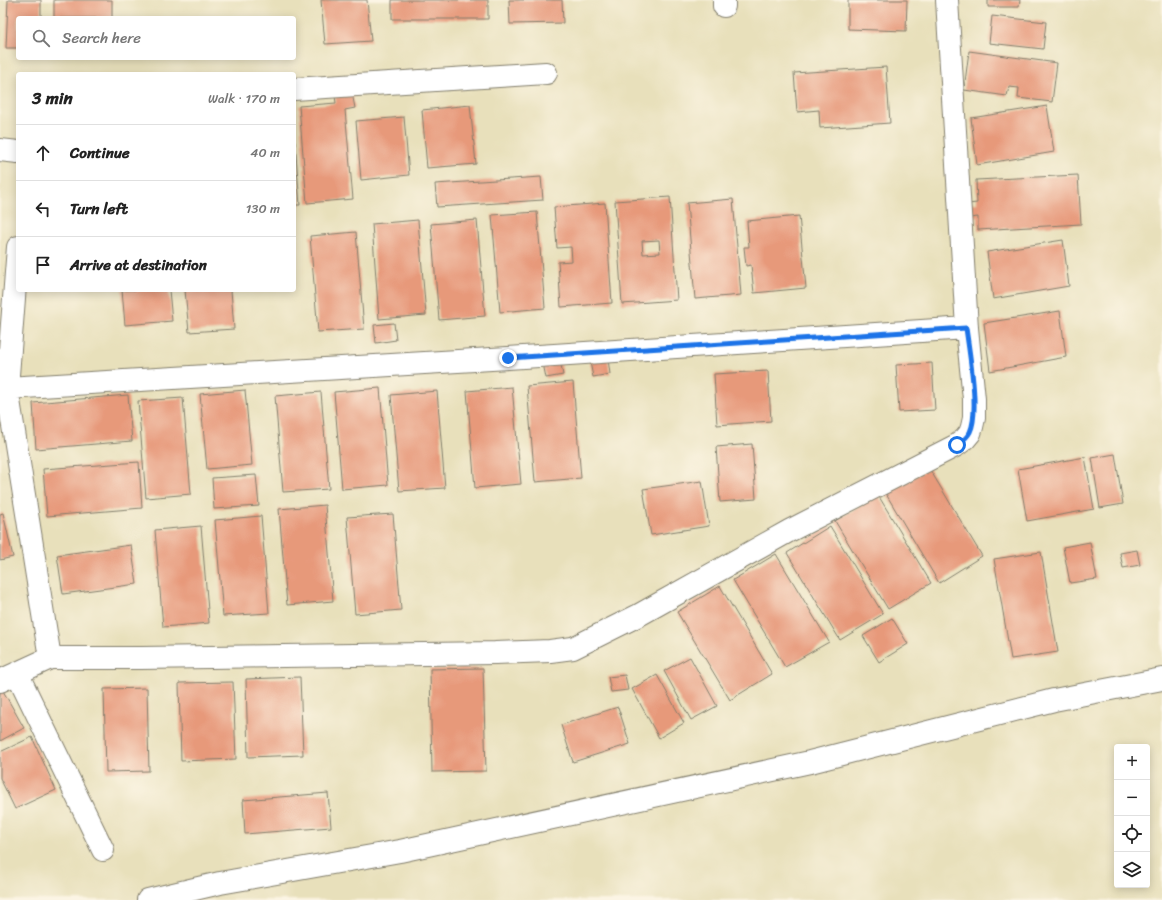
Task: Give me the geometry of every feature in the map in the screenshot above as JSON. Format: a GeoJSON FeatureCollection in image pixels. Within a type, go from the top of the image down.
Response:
{"type":"FeatureCollection","features":[{"type":"Feature","properties":{"kind":"street"},"geometry":{"type":"LineString","coordinates":[[103,850],[9,677],[50,658],[141,658],[550,651],[573,648],[639,615],[789,532],[957,445],[965,439],[970,433],[972,427],[974,418],[974,399],[966,328],[946,0]]}},
{"type":"Feature","properties":{"kind":"street"},"geometry":{"type":"LineString","coordinates":[[296,89],[546,73]]}},
{"type":"Feature","properties":{"kind":"street"},"geometry":{"type":"LineString","coordinates":[[0,150],[16,152]]}},
{"type":"Feature","properties":{"kind":"street"},"geometry":{"type":"LineString","coordinates":[[16,273],[7,388],[50,658]]}},
{"type":"Feature","properties":{"kind":"street"},"geometry":{"type":"LineString","coordinates":[[7,388],[492,359],[966,328]]}},
{"type":"Feature","properties":{"kind":"street"},"geometry":{"type":"LineString","coordinates":[[148,900],[220,883],[400,851],[810,762],[1054,700],[1162,679]]}},
{"type":"Feature","properties":{"kind":"building"},"geometry":{"type":"Polygon","coordinates":[[[8,0],[41,0],[41,16],[16,16],[16,48],[6,48],[8,0]]]}},
{"type":"Feature","properties":{"kind":"building"},"geometry":{"type":"Polygon","coordinates":[[[54,0],[112,0],[112,16],[54,16],[54,0]]]}},
{"type":"Feature","properties":{"kind":"building"},"geometry":{"type":"Polygon","coordinates":[[[321,0],[367,0],[371,41],[325,44],[321,0]]]}},
{"type":"Feature","properties":{"kind":"building"},"geometry":{"type":"Polygon","coordinates":[[[392,0],[488,0],[488,19],[392,19],[392,0]]]}},
{"type":"Feature","properties":{"kind":"building"},"geometry":{"type":"Polygon","coordinates":[[[509,0],[562,0],[563,23],[510,24],[509,0]]]}},
{"type":"Feature","properties":{"kind":"building"},"geometry":{"type":"Polygon","coordinates":[[[848,0],[907,0],[906,31],[848,29],[848,0]]]}},
{"type":"Feature","properties":{"kind":"building"},"geometry":{"type":"Polygon","coordinates":[[[988,0],[1020,0],[1019,7],[988,7],[988,0]]]}},
{"type":"Feature","properties":{"kind":"building"},"geometry":{"type":"Polygon","coordinates":[[[992,16],[1046,22],[1043,49],[989,43],[992,16]]]}},
{"type":"Feature","properties":{"kind":"building"},"geometry":{"type":"Polygon","coordinates":[[[969,51],[1057,63],[1052,102],[1018,98],[1019,88],[1009,87],[1007,96],[964,90],[969,51]]]}},
{"type":"Feature","properties":{"kind":"building"},"geometry":{"type":"Polygon","coordinates":[[[886,67],[890,123],[820,128],[819,110],[797,112],[794,73],[886,67]]]}},
{"type":"Feature","properties":{"kind":"building"},"geometry":{"type":"Polygon","coordinates":[[[352,93],[355,108],[345,110],[353,199],[307,203],[299,106],[336,103],[335,96],[352,93]]]}},
{"type":"Feature","properties":{"kind":"building"},"geometry":{"type":"Polygon","coordinates":[[[470,105],[476,164],[427,168],[422,110],[470,105]]]}},
{"type":"Feature","properties":{"kind":"building"},"geometry":{"type":"Polygon","coordinates":[[[1047,106],[1054,152],[977,165],[971,118],[1047,106]]]}},
{"type":"Feature","properties":{"kind":"building"},"geometry":{"type":"Polygon","coordinates":[[[404,117],[409,175],[361,180],[356,121],[404,117]]]}},
{"type":"Feature","properties":{"kind":"building"},"geometry":{"type":"Polygon","coordinates":[[[296,155],[300,205],[296,205],[296,155]]]}},
{"type":"Feature","properties":{"kind":"building"},"geometry":{"type":"Polygon","coordinates":[[[1078,175],[1081,224],[978,230],[978,217],[969,218],[968,204],[977,203],[976,180],[1078,175]]]}},
{"type":"Feature","properties":{"kind":"building"},"geometry":{"type":"Polygon","coordinates":[[[541,177],[543,200],[437,207],[435,184],[541,177]]]}},
{"type":"Feature","properties":{"kind":"building"},"geometry":{"type":"Polygon","coordinates":[[[670,197],[677,300],[622,304],[615,201],[670,197]],[[659,240],[642,241],[643,254],[660,253],[659,240]]]}},
{"type":"Feature","properties":{"kind":"building"},"geometry":{"type":"Polygon","coordinates":[[[733,199],[741,295],[695,299],[687,203],[733,199]]]}},
{"type":"Feature","properties":{"kind":"building"},"geometry":{"type":"Polygon","coordinates":[[[605,203],[612,303],[561,307],[558,262],[572,261],[571,247],[557,248],[554,207],[605,203]]]}},
{"type":"Feature","properties":{"kind":"building"},"geometry":{"type":"Polygon","coordinates":[[[537,212],[545,308],[500,312],[492,215],[537,212]]]}},
{"type":"Feature","properties":{"kind":"building"},"geometry":{"type":"Polygon","coordinates":[[[799,216],[806,288],[754,293],[751,265],[746,266],[744,247],[749,247],[747,221],[799,216]]]}},
{"type":"Feature","properties":{"kind":"building"},"geometry":{"type":"Polygon","coordinates":[[[418,220],[426,315],[379,319],[372,224],[418,220]]]}},
{"type":"Feature","properties":{"kind":"building"},"geometry":{"type":"Polygon","coordinates":[[[477,220],[485,316],[439,320],[431,224],[477,220]]]}},
{"type":"Feature","properties":{"kind":"building"},"geometry":{"type":"Polygon","coordinates":[[[356,232],[364,329],[318,332],[310,236],[356,232]]]}},
{"type":"Feature","properties":{"kind":"building"},"geometry":{"type":"Polygon","coordinates":[[[1063,240],[1069,286],[993,299],[987,252],[1063,240]]]}},
{"type":"Feature","properties":{"kind":"building"},"geometry":{"type":"Polygon","coordinates":[[[122,292],[169,292],[172,321],[125,325],[122,292]]]}},
{"type":"Feature","properties":{"kind":"building"},"geometry":{"type":"Polygon","coordinates":[[[185,292],[231,292],[234,329],[189,332],[185,292]]]}},
{"type":"Feature","properties":{"kind":"building"},"geometry":{"type":"Polygon","coordinates":[[[1060,311],[1066,357],[990,371],[984,323],[1060,311]]]}},
{"type":"Feature","properties":{"kind":"building"},"geometry":{"type":"Polygon","coordinates":[[[394,323],[396,340],[376,343],[374,325],[394,323]]]}},
{"type":"Feature","properties":{"kind":"building"},"geometry":{"type":"Polygon","coordinates":[[[608,359],[610,374],[593,377],[590,362],[608,359]]]}},
{"type":"Feature","properties":{"kind":"building"},"geometry":{"type":"Polygon","coordinates":[[[560,360],[563,375],[546,378],[543,363],[560,360]]]}},
{"type":"Feature","properties":{"kind":"building"},"geometry":{"type":"Polygon","coordinates":[[[932,363],[935,410],[899,412],[896,365],[932,363]]]}},
{"type":"Feature","properties":{"kind":"building"},"geometry":{"type":"Polygon","coordinates":[[[768,371],[771,421],[717,425],[714,374],[768,371]]]}},
{"type":"Feature","properties":{"kind":"building"},"geometry":{"type":"Polygon","coordinates":[[[573,382],[581,478],[535,482],[527,386],[573,382]]]}},
{"type":"Feature","properties":{"kind":"building"},"geometry":{"type":"Polygon","coordinates":[[[512,387],[521,484],[475,488],[467,391],[512,387]]]}},
{"type":"Feature","properties":{"kind":"building"},"geometry":{"type":"Polygon","coordinates":[[[380,388],[388,485],[342,489],[334,392],[380,388]]]}},
{"type":"Feature","properties":{"kind":"building"},"geometry":{"type":"Polygon","coordinates":[[[245,390],[252,465],[207,469],[200,394],[245,390]]]}},
{"type":"Feature","properties":{"kind":"building"},"geometry":{"type":"Polygon","coordinates":[[[437,391],[445,488],[399,491],[391,395],[437,391]]]}},
{"type":"Feature","properties":{"kind":"building"},"geometry":{"type":"Polygon","coordinates":[[[321,392],[329,489],[283,492],[275,396],[321,392]]]}},
{"type":"Feature","properties":{"kind":"building"},"geometry":{"type":"Polygon","coordinates":[[[128,395],[132,441],[36,449],[33,403],[128,395]]]}},
{"type":"Feature","properties":{"kind":"building"},"geometry":{"type":"Polygon","coordinates":[[[183,398],[191,494],[146,498],[138,401],[183,398]]]}},
{"type":"Feature","properties":{"kind":"building"},"geometry":{"type":"Polygon","coordinates":[[[752,444],[756,499],[720,502],[716,447],[752,444]]]}},
{"type":"Feature","properties":{"kind":"building"},"geometry":{"type":"Polygon","coordinates":[[[1115,454],[1123,504],[1100,508],[1092,458],[1115,454]]]}},
{"type":"Feature","properties":{"kind":"building"},"geometry":{"type":"Polygon","coordinates":[[[1085,457],[1094,509],[1027,521],[1018,469],[1085,457]]]}},
{"type":"Feature","properties":{"kind":"building"},"geometry":{"type":"Polygon","coordinates":[[[139,462],[142,508],[47,516],[43,469],[139,462]]]}},
{"type":"Feature","properties":{"kind":"building"},"geometry":{"type":"Polygon","coordinates":[[[929,468],[982,556],[939,583],[886,494],[929,468]]]}},
{"type":"Feature","properties":{"kind":"building"},"geometry":{"type":"Polygon","coordinates":[[[256,475],[259,506],[214,509],[212,478],[256,475]]]}},
{"type":"Feature","properties":{"kind":"building"},"geometry":{"type":"Polygon","coordinates":[[[702,481],[709,526],[651,535],[643,489],[702,481]]]}},
{"type":"Feature","properties":{"kind":"building"},"geometry":{"type":"Polygon","coordinates":[[[878,495],[931,583],[888,609],[835,521],[878,495]]]}},
{"type":"Feature","properties":{"kind":"building"},"geometry":{"type":"Polygon","coordinates":[[[325,505],[333,601],[287,605],[279,509],[325,505]]]}},
{"type":"Feature","properties":{"kind":"building"},"geometry":{"type":"Polygon","coordinates":[[[3,513],[13,557],[0,560],[0,514],[3,513]]]}},
{"type":"Feature","properties":{"kind":"building"},"geometry":{"type":"Polygon","coordinates":[[[393,514],[401,610],[355,614],[347,517],[393,514]]]}},
{"type":"Feature","properties":{"kind":"building"},"geometry":{"type":"Polygon","coordinates":[[[261,516],[269,613],[223,616],[215,520],[261,516]]]}},
{"type":"Feature","properties":{"kind":"building"},"geometry":{"type":"Polygon","coordinates":[[[201,526],[209,623],[163,627],[155,530],[201,526]]]}},
{"type":"Feature","properties":{"kind":"building"},"geometry":{"type":"Polygon","coordinates":[[[830,526],[883,614],[840,640],[787,553],[830,526]]]}},
{"type":"Feature","properties":{"kind":"building"},"geometry":{"type":"Polygon","coordinates":[[[1090,542],[1097,579],[1070,583],[1063,547],[1090,542]]]}},
{"type":"Feature","properties":{"kind":"building"},"geometry":{"type":"Polygon","coordinates":[[[131,545],[137,584],[63,594],[57,555],[131,545]]]}},
{"type":"Feature","properties":{"kind":"building"},"geometry":{"type":"Polygon","coordinates":[[[1137,550],[1140,565],[1123,568],[1120,553],[1137,550]]]}},
{"type":"Feature","properties":{"kind":"building"},"geometry":{"type":"Polygon","coordinates":[[[1041,552],[1058,652],[1011,659],[994,559],[1041,552]]]}},
{"type":"Feature","properties":{"kind":"building"},"geometry":{"type":"Polygon","coordinates":[[[776,554],[829,642],[785,667],[733,580],[776,554]]]}},
{"type":"Feature","properties":{"kind":"building"},"geometry":{"type":"Polygon","coordinates":[[[720,586],[772,674],[730,700],[677,612],[720,586]]]}},
{"type":"Feature","properties":{"kind":"building"},"geometry":{"type":"Polygon","coordinates":[[[892,618],[908,644],[879,662],[863,636],[892,618]]]}},
{"type":"Feature","properties":{"kind":"building"},"geometry":{"type":"Polygon","coordinates":[[[690,657],[717,706],[691,720],[664,671],[690,657]]]}},
{"type":"Feature","properties":{"kind":"building"},"geometry":{"type":"Polygon","coordinates":[[[483,668],[486,771],[432,772],[430,669],[483,668]]]}},
{"type":"Feature","properties":{"kind":"building"},"geometry":{"type":"Polygon","coordinates":[[[625,675],[628,690],[611,692],[608,677],[625,675]]]}},
{"type":"Feature","properties":{"kind":"building"},"geometry":{"type":"Polygon","coordinates":[[[657,675],[684,723],[659,738],[632,689],[657,675]]]}},
{"type":"Feature","properties":{"kind":"building"},"geometry":{"type":"Polygon","coordinates":[[[300,677],[303,755],[248,757],[246,679],[300,677]]]}},
{"type":"Feature","properties":{"kind":"building"},"geometry":{"type":"Polygon","coordinates":[[[233,682],[236,759],[181,761],[179,683],[233,682]]]}},
{"type":"Feature","properties":{"kind":"building"},"geometry":{"type":"Polygon","coordinates":[[[147,688],[149,771],[106,772],[104,689],[147,688]]]}},
{"type":"Feature","properties":{"kind":"building"},"geometry":{"type":"Polygon","coordinates":[[[2,689],[24,728],[0,741],[0,690],[2,689]]]}},
{"type":"Feature","properties":{"kind":"building"},"geometry":{"type":"Polygon","coordinates":[[[618,707],[630,744],[573,762],[561,725],[618,707]]]}},
{"type":"Feature","properties":{"kind":"building"},"geometry":{"type":"Polygon","coordinates":[[[32,737],[56,790],[15,809],[0,778],[0,752],[32,737]]]}},
{"type":"Feature","properties":{"kind":"building"},"geometry":{"type":"Polygon","coordinates":[[[328,793],[331,827],[245,834],[243,800],[328,793]]]}},
{"type":"Feature","properties":{"kind":"route"},"geometry":{"type":"LineString","coordinates":[[508,358],[966,328],[974,399],[974,418],[970,433],[957,445]]}}]}
